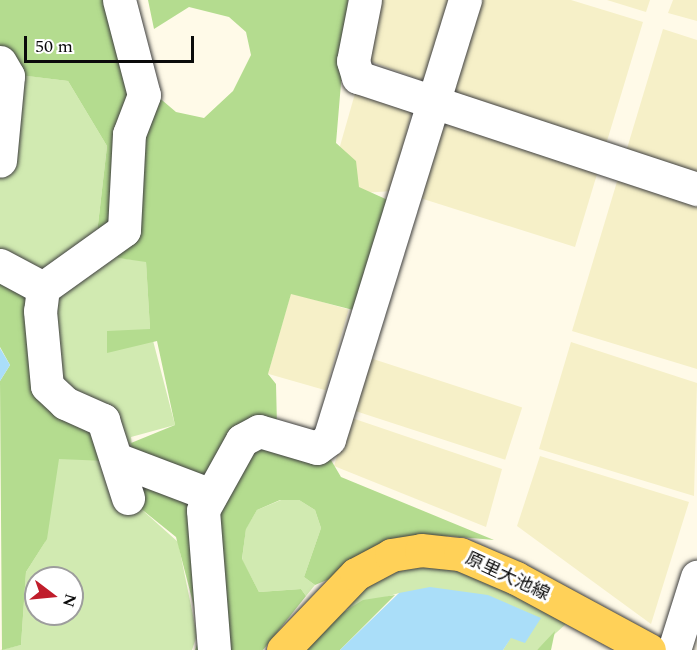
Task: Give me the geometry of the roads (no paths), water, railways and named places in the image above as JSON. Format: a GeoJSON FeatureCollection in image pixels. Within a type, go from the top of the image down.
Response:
{"type":"FeatureCollection","features":[{"type":"Feature","properties":{"kind":"main road","name":"原里大池線"},"geometry":{"type":"LineString","coordinates":[[283,650],[356,574],[391,555],[421,550],[460,554],[516,578],[649,650]]}},
{"type":"Feature","properties":{"kind":"street"},"geometry":{"type":"LineString","coordinates":[[43,288],[124,230],[129,134],[144,95],[119,0]]}},
{"type":"Feature","properties":{"kind":"street"},"geometry":{"type":"LineString","coordinates":[[365,0],[353,61],[358,78],[431,105],[697,189]]}},
{"type":"Feature","properties":{"kind":"street"},"geometry":{"type":"LineString","coordinates":[[214,650],[203,510],[242,440],[259,431],[317,448],[329,439],[465,0]]}},
{"type":"Feature","properties":{"kind":"street"},"geometry":{"type":"LineString","coordinates":[[0,62],[8,76],[0,161]]}},
{"type":"Feature","properties":{"kind":"street"},"geometry":{"type":"LineString","coordinates":[[0,265],[43,288]]}},
{"type":"Feature","properties":{"kind":"street"},"geometry":{"type":"LineString","coordinates":[[43,288],[41,354],[47,386],[65,403],[103,420],[119,460],[128,498]]}},
{"type":"Feature","properties":{"kind":"street"},"geometry":{"type":"LineString","coordinates":[[119,460],[211,495]]}},
{"type":"Feature","properties":{"kind":"street"},"geometry":{"type":"LineString","coordinates":[[674,650],[697,577]]}},
{"type":"Feature","properties":{"kind":"water"},"geometry":{"type":"Polygon","coordinates":[[[0,348],[10,365],[0,381],[0,348]]]}},
{"type":"Feature","properties":{"kind":"water"},"geometry":{"type":"Polygon","coordinates":[[[430,587],[488,595],[541,618],[525,643],[511,638],[503,650],[340,650],[399,593],[430,587]]]}}]}
